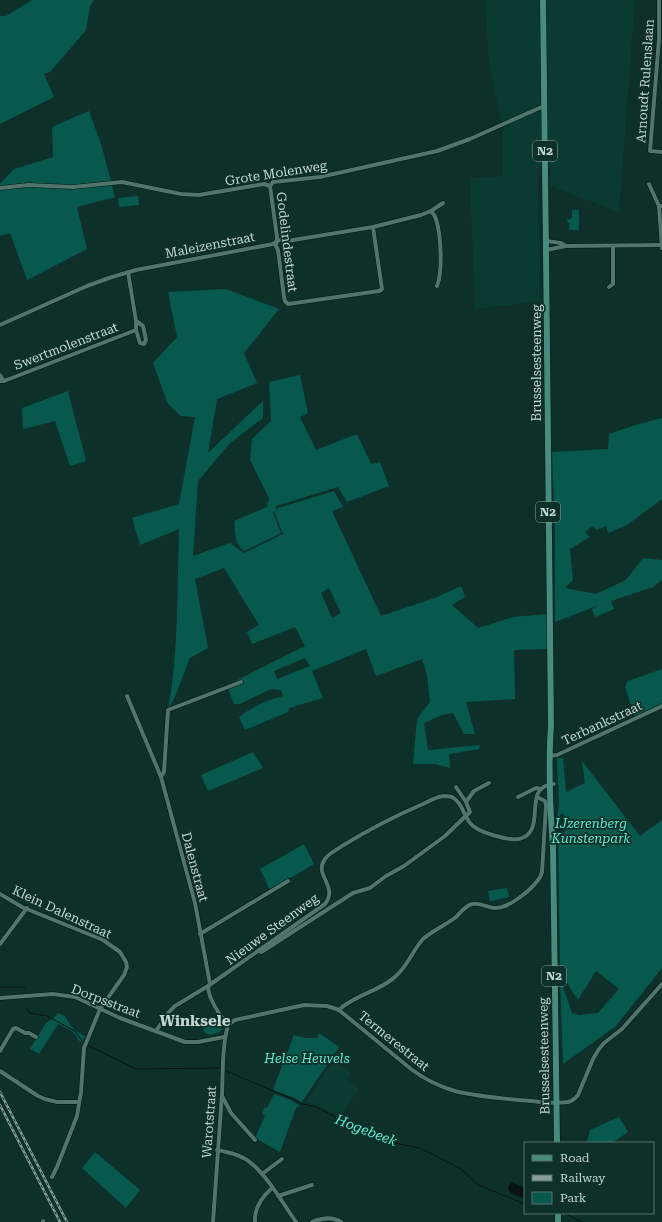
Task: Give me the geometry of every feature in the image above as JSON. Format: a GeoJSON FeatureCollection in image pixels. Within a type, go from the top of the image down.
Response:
{"type":"FeatureCollection","features":[{"type":"Feature","properties":{"kind":"main road","name":"Brusselsesteenweg"},"geometry":{"type":"LineString","coordinates":[[543,0],[552,756],[551,813],[553,849],[557,1142]]}},
{"type":"Feature","properties":{"kind":"street","name":"Arnoudt Rulenslaan"},"geometry":{"type":"LineString","coordinates":[[659,0],[659,39],[650,151],[662,152]]}},
{"type":"Feature","properties":{"kind":"street","name":"Grote Molenweg"},"geometry":{"type":"LineString","coordinates":[[0,188],[28,185],[73,187],[122,182],[180,194],[199,195],[264,184],[270,186],[273,182],[320,177],[437,151],[470,139],[544,106]]}},
{"type":"Feature","properties":{"kind":"street"},"geometry":{"type":"LineString","coordinates":[[546,250],[566,246],[662,246],[660,206],[649,184]]}},
{"type":"Feature","properties":{"kind":"street","name":"Godelindestraat"},"geometry":{"type":"LineString","coordinates":[[270,186],[277,241],[276,246],[278,250],[285,301],[288,304],[380,291],[382,289],[373,227]]}},
{"type":"Feature","properties":{"kind":"street","name":"Maleizenstraat"},"geometry":{"type":"LineString","coordinates":[[0,325],[87,286],[128,272],[273,244],[277,241],[287,241],[373,227],[421,215],[431,211],[443,203]]}},
{"type":"Feature","properties":{"kind":"street"},"geometry":{"type":"LineString","coordinates":[[431,211],[436,219],[440,246],[439,280],[437,286]]}},
{"type":"Feature","properties":{"kind":"street"},"geometry":{"type":"LineString","coordinates":[[546,241],[561,243],[566,246]]}},
{"type":"Feature","properties":{"kind":"street"},"geometry":{"type":"LineString","coordinates":[[609,287],[613,284],[613,246]]}},
{"type":"Feature","properties":{"kind":"street","name":"Swertmolenstraat"},"geometry":{"type":"LineString","coordinates":[[128,272],[136,321],[136,330],[140,343],[144,344],[146,340],[143,326],[136,321]]}},
{"type":"Feature","properties":{"kind":"street","name":"Swertmolenstraat"},"geometry":{"type":"LineString","coordinates":[[0,375],[2,381],[136,330]]}},
{"type":"Feature","properties":{"kind":"street","name":"Dalenstraat"},"geometry":{"type":"LineString","coordinates":[[228,1025],[218,1012],[209,992],[195,903],[161,777],[164,772],[168,710],[241,682]]}},
{"type":"Feature","properties":{"kind":"street"},"geometry":{"type":"LineString","coordinates":[[126,696],[161,777]]}},
{"type":"Feature","properties":{"kind":"street","name":"Terbankstraat"},"geometry":{"type":"LineString","coordinates":[[552,756],[662,706]]}},
{"type":"Feature","properties":{"kind":"street"},"geometry":{"type":"LineString","coordinates":[[466,802],[474,791],[489,783]]}},
{"type":"Feature","properties":{"kind":"street"},"geometry":{"type":"LineString","coordinates":[[518,797],[536,788],[541,789],[544,786],[552,784]]}},
{"type":"Feature","properties":{"kind":"street"},"geometry":{"type":"LineString","coordinates":[[259,950],[261,952],[263,951],[353,893],[370,888],[445,836],[470,812],[466,802],[456,788]]}},
{"type":"Feature","properties":{"kind":"street","name":"Nieuwe Steenweg"},"geometry":{"type":"LineString","coordinates":[[209,985],[325,904],[329,898],[330,890],[322,872],[323,863],[329,855],[350,841],[404,812],[437,797],[444,796],[452,797],[456,800],[476,830],[511,839],[521,838],[534,828],[535,804],[541,789]]}},
{"type":"Feature","properties":{"kind":"street"},"geometry":{"type":"LineString","coordinates":[[228,1025],[235,1020],[304,1005],[327,1006],[339,1010],[393,979],[424,938],[472,904],[496,908],[517,899],[539,879],[542,872],[546,805],[545,801],[537,797]]}},
{"type":"Feature","properties":{"kind":"street"},"geometry":{"type":"LineString","coordinates":[[200,934],[288,881]]}},
{"type":"Feature","properties":{"kind":"street","name":"Klein Dalenstraat"},"geometry":{"type":"LineString","coordinates":[[0,894],[26,908],[103,940],[117,950],[124,957],[126,962],[126,970],[100,1009],[84,1048],[80,1102],[77,1116],[57,1168],[52,1177]]}},
{"type":"Feature","properties":{"kind":"street"},"geometry":{"type":"LineString","coordinates":[[0,944],[26,908]]}},
{"type":"Feature","properties":{"kind":"street","name":"Termerestraat"},"geometry":{"type":"LineString","coordinates":[[339,1010],[422,1078],[434,1083],[466,1093],[521,1100],[569,1102],[577,1097],[599,1049],[604,1043],[622,1029],[662,984]]}},
{"type":"Feature","properties":{"kind":"street"},"geometry":{"type":"LineString","coordinates":[[156,1031],[171,1009],[209,985]]}},
{"type":"Feature","properties":{"kind":"street","name":"Dorpsstraat"},"geometry":{"type":"LineString","coordinates":[[0,998],[52,994],[75,998],[120,1018],[185,1042],[198,1042],[224,1037]]}},
{"type":"Feature","properties":{"kind":"street","name":"Warotstraat"},"geometry":{"type":"LineString","coordinates":[[212,1222],[222,1095],[224,1037],[228,1025]]}},
{"type":"Feature","properties":{"kind":"street"},"geometry":{"type":"LineString","coordinates":[[0,1051],[13,1029],[16,1028],[36,1037]]}},
{"type":"Feature","properties":{"kind":"street"},"geometry":{"type":"LineString","coordinates":[[0,1071],[45,1099],[57,1102],[80,1102]]}},
{"type":"Feature","properties":{"kind":"street"},"geometry":{"type":"LineString","coordinates":[[222,1095],[232,1112],[255,1140]]}},
{"type":"Feature","properties":{"kind":"street"},"geometry":{"type":"LineString","coordinates":[[217,1150],[231,1152],[250,1162],[262,1174],[296,1222]]}},
{"type":"Feature","properties":{"kind":"street"},"geometry":{"type":"LineString","coordinates":[[262,1174],[282,1159]]}},
{"type":"Feature","properties":{"kind":"street"},"geometry":{"type":"LineString","coordinates":[[278,1196],[312,1185]]}},
{"type":"Feature","properties":{"kind":"street"},"geometry":{"type":"LineString","coordinates":[[255,1222],[256,1212],[260,1203],[264,1196],[272,1188]]}},
{"type":"Feature","properties":{"kind":"street"},"geometry":{"type":"LineString","coordinates":[[312,1222],[326,1218],[336,1219],[341,1222]]}},
{"type":"Feature","properties":{"kind":"shaded area"},"geometry":{"type":"Polygon","coordinates":[[[485,0],[635,0],[619,212],[550,186],[551,168],[538,168],[540,301],[475,309],[470,178],[503,176],[502,127],[489,64],[485,0]]]}},
{"type":"Feature","properties":{"kind":"shaded area"},"geometry":{"type":"Polygon","coordinates":[[[336,1062],[351,1073],[347,1080],[359,1090],[339,1116],[320,1106],[306,1102],[331,1064],[333,1065],[336,1062]]]}},
{"type":"Feature","properties":{"kind":"shaded area"},"geometry":{"type":"Polygon","coordinates":[[[512,1182],[524,1188],[524,1199],[510,1193],[508,1187],[512,1182]]]}},
{"type":"Feature","properties":{"kind":"green space"},"geometry":{"type":"Polygon","coordinates":[[[32,0],[94,0],[90,6],[86,30],[50,72],[44,74],[54,97],[0,124],[0,16],[6,16],[32,0]]]}},
{"type":"Feature","properties":{"kind":"green space"},"geometry":{"type":"Polygon","coordinates":[[[89,111],[102,147],[115,197],[77,207],[87,249],[27,280],[10,233],[0,236],[0,184],[14,169],[53,157],[52,127],[89,111]]]}},
{"type":"Feature","properties":{"kind":"green space"},"geometry":{"type":"Polygon","coordinates":[[[138,196],[139,205],[119,207],[118,198],[138,196]]]}},
{"type":"Feature","properties":{"kind":"green space"},"geometry":{"type":"Polygon","coordinates":[[[572,210],[579,210],[579,230],[569,230],[570,223],[568,223],[567,220],[572,218],[572,210]]]}},
{"type":"Feature","properties":{"kind":"green space"},"geometry":{"type":"Polygon","coordinates":[[[226,289],[279,309],[244,353],[257,383],[217,399],[208,453],[263,401],[263,418],[230,443],[198,481],[193,556],[230,543],[244,553],[283,534],[274,511],[273,513],[281,533],[244,551],[238,545],[234,521],[267,507],[269,498],[250,460],[252,439],[271,421],[269,382],[300,375],[308,413],[300,417],[316,450],[357,434],[371,464],[380,462],[389,486],[347,502],[338,487],[276,506],[275,509],[334,491],[343,507],[332,511],[381,616],[435,598],[461,586],[465,597],[452,605],[478,628],[513,617],[547,614],[549,649],[514,650],[515,699],[466,702],[475,734],[464,734],[453,713],[442,715],[424,723],[428,750],[480,745],[479,749],[449,754],[450,768],[435,764],[413,764],[417,719],[430,702],[427,675],[422,659],[376,676],[366,649],[312,671],[323,698],[289,708],[288,712],[245,730],[239,717],[260,704],[283,696],[281,690],[271,689],[240,704],[234,704],[227,686],[305,646],[295,627],[252,644],[247,632],[259,625],[224,568],[195,579],[208,648],[190,658],[168,710],[172,687],[176,642],[179,529],[140,545],[132,518],[179,504],[195,417],[181,416],[168,404],[153,363],[177,337],[168,292],[226,289]],[[329,588],[321,593],[332,618],[341,613],[329,588]],[[305,658],[274,671],[277,679],[310,666],[305,658]]]}},
{"type":"Feature","properties":{"kind":"green space"},"geometry":{"type":"Polygon","coordinates":[[[68,391],[86,461],[70,466],[55,421],[23,429],[22,408],[68,391]]]}},
{"type":"Feature","properties":{"kind":"green space"},"geometry":{"type":"Polygon","coordinates":[[[662,418],[662,499],[627,525],[608,533],[606,526],[597,530],[592,526],[585,532],[590,537],[570,549],[573,580],[565,588],[596,594],[626,580],[643,558],[662,560],[662,580],[653,587],[611,601],[614,609],[595,617],[592,609],[599,605],[555,622],[555,527],[552,452],[608,449],[609,434],[662,418]]]}},
{"type":"Feature","properties":{"kind":"green space"},"geometry":{"type":"Polygon","coordinates":[[[662,669],[662,706],[636,716],[634,715],[625,687],[628,681],[662,669]]]}},
{"type":"Feature","properties":{"kind":"green space"},"geometry":{"type":"Polygon","coordinates":[[[253,752],[263,768],[208,791],[201,775],[253,752]]]}},
{"type":"Feature","properties":{"kind":"green space","name":"IJzerenberg Kunstenpark"},"geometry":{"type":"Polygon","coordinates":[[[557,758],[563,758],[566,792],[585,783],[582,761],[640,836],[662,820],[662,968],[616,1026],[563,1064],[560,978],[572,1013],[579,1015],[598,1013],[619,989],[596,971],[578,1000],[570,988],[560,967],[558,836],[564,836],[565,826],[563,826],[564,814],[560,814],[560,819],[557,819],[559,804],[557,758]]]}},
{"type":"Feature","properties":{"kind":"green space"},"geometry":{"type":"Polygon","coordinates":[[[304,844],[314,864],[270,890],[260,869],[304,844]]]}},
{"type":"Feature","properties":{"kind":"green space"},"geometry":{"type":"Polygon","coordinates":[[[507,888],[509,897],[490,901],[488,891],[507,888]]]}},
{"type":"Feature","properties":{"kind":"green space"},"geometry":{"type":"Polygon","coordinates":[[[58,1013],[65,1016],[73,1028],[85,1036],[82,1042],[78,1040],[73,1032],[58,1024],[39,1054],[30,1049],[46,1023],[54,1018],[58,1013]]]}},
{"type":"Feature","properties":{"kind":"green space"},"geometry":{"type":"Polygon","coordinates":[[[209,1017],[216,1019],[219,1022],[222,1028],[220,1032],[210,1035],[204,1032],[203,1024],[209,1017]]]}},
{"type":"Feature","properties":{"kind":"green space","name":"Helse Heuvels"},"geometry":{"type":"Polygon","coordinates":[[[319,1033],[339,1047],[301,1103],[295,1098],[273,1090],[294,1035],[305,1038],[317,1038],[319,1033]]]}},
{"type":"Feature","properties":{"kind":"green space"},"geometry":{"type":"Polygon","coordinates":[[[274,1094],[291,1100],[300,1106],[296,1108],[280,1152],[255,1138],[265,1116],[262,1114],[265,1107],[267,1108],[274,1094]]]}},
{"type":"Feature","properties":{"kind":"green space"},"geometry":{"type":"Polygon","coordinates":[[[619,1117],[628,1132],[613,1142],[587,1142],[590,1130],[619,1117]]]}},
{"type":"Feature","properties":{"kind":"green space"},"geometry":{"type":"Polygon","coordinates":[[[95,1152],[140,1190],[126,1208],[82,1168],[95,1152]]]}},
{"type":"Feature","properties":{"kind":"waterway","name":"Hogebeek"},"geometry":{"type":"LineString","coordinates":[[0,987],[25,987]]}},
{"type":"Feature","properties":{"kind":"waterway","name":"Hogebeek"},"geometry":{"type":"LineString","coordinates":[[26,1008],[30,1013],[47,1016],[75,1031],[82,1041]]}},
{"type":"Feature","properties":{"kind":"waterway","name":"Hogebeek"},"geometry":{"type":"LineString","coordinates":[[87,1045],[136,1069],[219,1068]]}},
{"type":"Feature","properties":{"kind":"waterway","name":"Hogebeek"},"geometry":{"type":"LineString","coordinates":[[226,1071],[303,1104],[316,1107],[334,1116],[343,1124],[353,1125],[377,1135],[386,1141],[420,1148],[461,1169],[478,1185],[524,1204]]}},
{"type":"Feature","properties":{"kind":"waterway","name":"Hogebeek"},"geometry":{"type":"LineString","coordinates":[[566,1214],[581,1222]]}},
{"type":"Feature","properties":{"kind":"railway"},"geometry":{"type":"LineString","coordinates":[[0,1092],[67,1222]]}},
{"type":"Feature","properties":{"kind":"railway"},"geometry":{"type":"LineString","coordinates":[[0,1105],[60,1222]]}},
{"type":"Feature","properties":{"kind":"district","name":"Winksele"},"geometry":{"type":"Point","coordinates":[195,1021]}}]}
